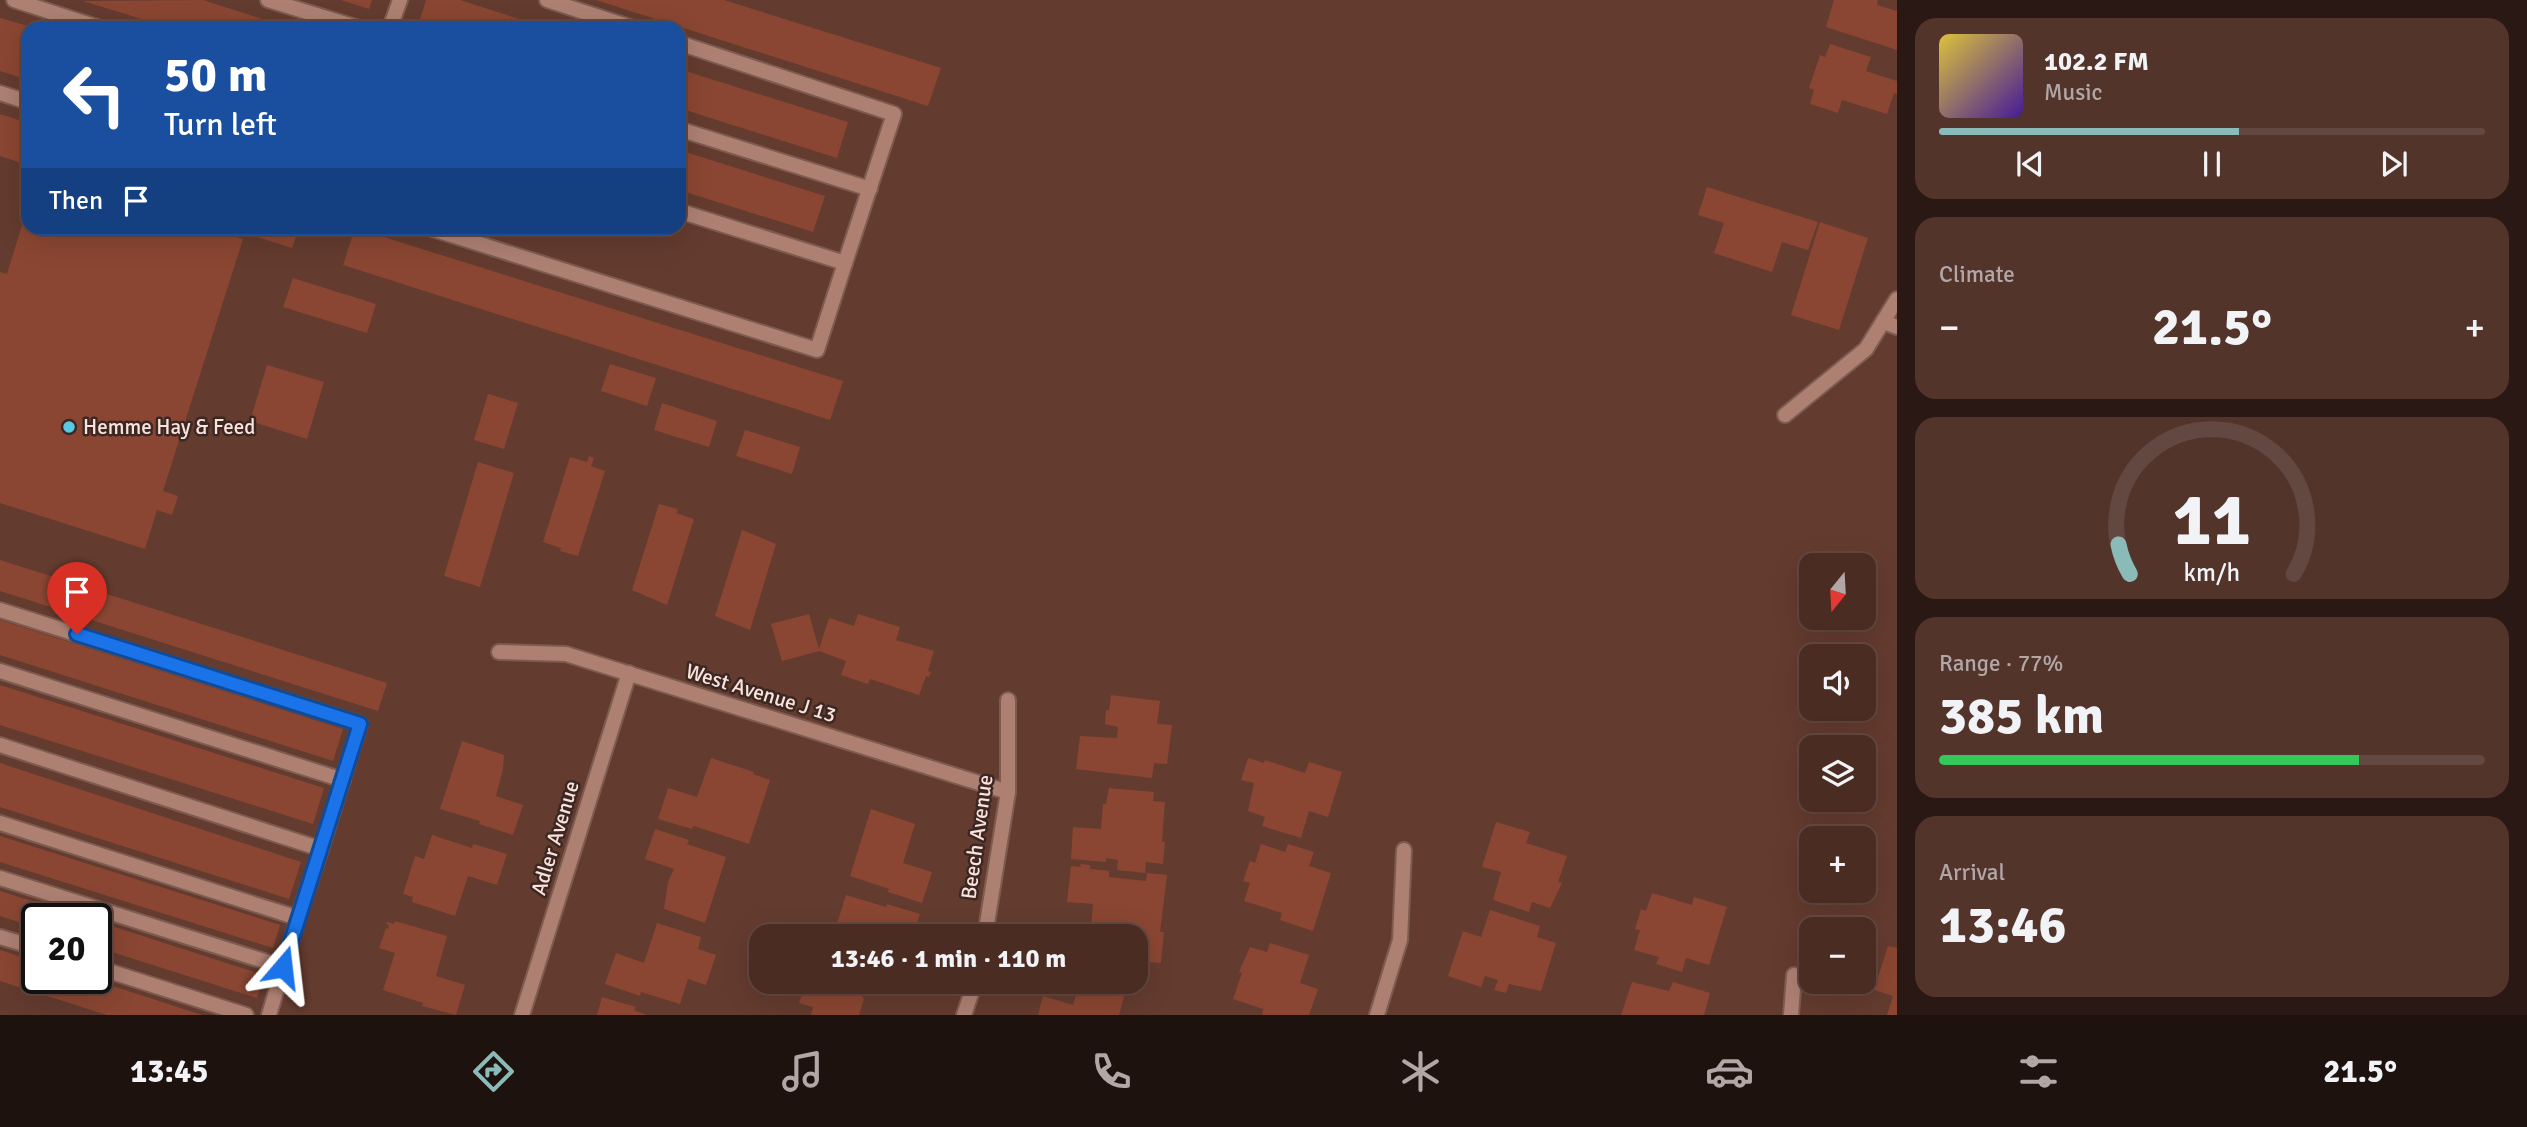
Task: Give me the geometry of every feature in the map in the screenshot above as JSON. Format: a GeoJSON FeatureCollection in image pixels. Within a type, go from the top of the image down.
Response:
{"type":"FeatureCollection","features":[{"type":"Feature","properties":{"kind":"street"},"geometry":{"type":"LineString","coordinates":[[14,0],[78,21]]}},
{"type":"Feature","properties":{"kind":"street"},"geometry":{"type":"LineString","coordinates":[[268,0],[336,21]]}},
{"type":"Feature","properties":{"kind":"street"},"geometry":{"type":"LineString","coordinates":[[392,21],[400,0]]}},
{"type":"Feature","properties":{"kind":"street"},"geometry":{"type":"LineString","coordinates":[[547,0],[612,21]]}},
{"type":"Feature","properties":{"kind":"street"},"geometry":{"type":"LineString","coordinates":[[451,235],[817,350],[894,114],[686,45]]}},
{"type":"Feature","properties":{"kind":"street"},"geometry":{"type":"LineString","coordinates":[[0,93],[21,100]]}},
{"type":"Feature","properties":{"kind":"street"},"geometry":{"type":"LineString","coordinates":[[686,131],[870,188]]}},
{"type":"Feature","properties":{"kind":"street"},"geometry":{"type":"LineString","coordinates":[[686,213],[845,263]]}},
{"type":"Feature","properties":{"kind":"street"},"geometry":{"type":"LineString","coordinates":[[1785,415],[1866,349],[1890,324],[1897,299]]}},
{"type":"Feature","properties":{"kind":"street"},"geometry":{"type":"LineString","coordinates":[[0,610],[360,724],[269,1015]]}},
{"type":"Feature","properties":{"kind":"street","name":"West Avenue J 13"},"geometry":{"type":"LineString","coordinates":[[499,652],[566,654],[1008,792]]}},
{"type":"Feature","properties":{"kind":"street"},"geometry":{"type":"LineString","coordinates":[[0,671],[343,780]]}},
{"type":"Feature","properties":{"kind":"street","name":"Adler Avenue"},"geometry":{"type":"LineString","coordinates":[[522,1015],[629,673]]}},
{"type":"Feature","properties":{"kind":"street","name":"Beech Avenue"},"geometry":{"type":"LineString","coordinates":[[987,924],[1008,792],[1008,700]]}},
{"type":"Feature","properties":{"kind":"street"},"geometry":{"type":"LineString","coordinates":[[0,745],[321,849]]}},
{"type":"Feature","properties":{"kind":"street"},"geometry":{"type":"LineString","coordinates":[[0,823],[298,918]]}},
{"type":"Feature","properties":{"kind":"street"},"geometry":{"type":"LineString","coordinates":[[1377,1015],[1400,940],[1404,850]]}},
{"type":"Feature","properties":{"kind":"street"},"geometry":{"type":"LineString","coordinates":[[0,878],[283,967]]}},
{"type":"Feature","properties":{"kind":"street"},"geometry":{"type":"LineString","coordinates":[[0,937],[21,943]]}},
{"type":"Feature","properties":{"kind":"street"},"geometry":{"type":"LineString","coordinates":[[112,972],[246,1015]]}},
{"type":"Feature","properties":{"kind":"street"},"geometry":{"type":"LineString","coordinates":[[1791,1015],[1794,975]]}},
{"type":"Feature","properties":{"kind":"street"},"geometry":{"type":"LineString","coordinates":[[964,1015],[971,994]]}},
{"type":"Feature","properties":{"kind":"building"},"geometry":{"type":"Polygon","coordinates":[[[203,0],[268,21],[148,21],[83,1],[203,0]]]}},
{"type":"Feature","properties":{"kind":"building"},"geometry":{"type":"Polygon","coordinates":[[[341,0],[372,0],[369,9],[341,0]]]}},
{"type":"Feature","properties":{"kind":"building"},"geometry":{"type":"Polygon","coordinates":[[[426,0],[460,0],[525,21],[420,21],[426,0]]]}},
{"type":"Feature","properties":{"kind":"building"},"geometry":{"type":"Polygon","coordinates":[[[596,0],[724,0],[941,68],[928,106],[686,29],[686,21],[662,21],[596,0]]]}},
{"type":"Feature","properties":{"kind":"building"},"geometry":{"type":"Polygon","coordinates":[[[1834,0],[1878,0],[1877,5],[1897,11],[1897,50],[1826,27],[1834,0]]]}},
{"type":"Feature","properties":{"kind":"building"},"geometry":{"type":"Polygon","coordinates":[[[0,18],[21,24],[21,78],[0,71],[0,18]]]}},
{"type":"Feature","properties":{"kind":"building"},"geometry":{"type":"Polygon","coordinates":[[[1830,44],[1871,57],[1866,71],[1897,81],[1897,94],[1894,93],[1887,114],[1842,100],[1838,113],[1810,104],[1814,90],[1809,88],[1820,55],[1825,57],[1830,44]]]}},
{"type":"Feature","properties":{"kind":"building"},"geometry":{"type":"Polygon","coordinates":[[[686,71],[848,122],[837,158],[686,110],[686,71]]]}},
{"type":"Feature","properties":{"kind":"building"},"geometry":{"type":"Polygon","coordinates":[[[0,114],[21,121],[21,163],[0,156],[0,114]]]}},
{"type":"Feature","properties":{"kind":"building"},"geometry":{"type":"Polygon","coordinates":[[[686,152],[825,196],[813,232],[686,192],[686,152]]]}},
{"type":"Feature","properties":{"kind":"building"},"geometry":{"type":"Polygon","coordinates":[[[1707,187],[1818,222],[1808,250],[1782,242],[1772,272],[1714,253],[1724,223],[1698,215],[1707,187]]]}},
{"type":"Feature","properties":{"kind":"building"},"geometry":{"type":"Polygon","coordinates":[[[1820,222],[1868,238],[1839,330],[1791,315],[1820,222]]]}},
{"type":"Feature","properties":{"kind":"building"},"geometry":{"type":"Polygon","coordinates":[[[21,228],[21,235],[229,235],[243,239],[163,491],[178,496],[172,515],[157,510],[145,549],[0,503],[0,272],[7,274],[21,228]]]}},
{"type":"Feature","properties":{"kind":"building"},"geometry":{"type":"Polygon","coordinates":[[[251,235],[297,235],[292,248],[251,235]]]}},
{"type":"Feature","properties":{"kind":"building"},"geometry":{"type":"Polygon","coordinates":[[[353,235],[377,235],[843,381],[830,420],[343,265],[353,235]]]}},
{"type":"Feature","properties":{"kind":"building"},"geometry":{"type":"Polygon","coordinates":[[[293,278],[376,304],[367,333],[283,307],[293,278]]]}},
{"type":"Feature","properties":{"kind":"building"},"geometry":{"type":"Polygon","coordinates":[[[610,364],[656,378],[647,406],[601,391],[610,364]]]}},
{"type":"Feature","properties":{"kind":"building"},"geometry":{"type":"Polygon","coordinates":[[[267,365],[324,382],[307,439],[250,421],[267,365]]]}},
{"type":"Feature","properties":{"kind":"building"},"geometry":{"type":"Polygon","coordinates":[[[488,394],[518,403],[504,449],[474,440],[488,394]]]}},
{"type":"Feature","properties":{"kind":"building"},"geometry":{"type":"Polygon","coordinates":[[[662,403],[717,421],[709,447],[654,430],[662,403]]]}},
{"type":"Feature","properties":{"kind":"building"},"geometry":{"type":"Polygon","coordinates":[[[745,430],[800,447],[792,474],[736,456],[745,430]]]}},
{"type":"Feature","properties":{"kind":"building"},"geometry":{"type":"Polygon","coordinates":[[[589,456],[594,458],[591,466],[605,471],[578,556],[543,542],[570,457],[587,462],[589,456]]]}},
{"type":"Feature","properties":{"kind":"building"},"geometry":{"type":"Polygon","coordinates":[[[478,462],[514,473],[480,587],[444,576],[478,462]]]}},
{"type":"Feature","properties":{"kind":"building"},"geometry":{"type":"Polygon","coordinates":[[[659,504],[678,509],[676,513],[694,519],[667,605],[632,590],[659,504]]]}},
{"type":"Feature","properties":{"kind":"building"},"geometry":{"type":"Polygon","coordinates":[[[742,530],[776,544],[750,630],[715,616],[742,530]]]}},
{"type":"Feature","properties":{"kind":"building"},"geometry":{"type":"Polygon","coordinates":[[[0,560],[387,683],[378,711],[0,591],[0,560]]]}},
{"type":"Feature","properties":{"kind":"building"},"geometry":{"type":"Polygon","coordinates":[[[809,614],[819,649],[829,618],[854,626],[858,614],[900,627],[896,640],[934,651],[928,671],[931,672],[929,677],[926,676],[919,695],[870,679],[868,684],[841,675],[846,661],[819,651],[782,661],[771,624],[809,614]]]}},
{"type":"Feature","properties":{"kind":"building"},"geometry":{"type":"Polygon","coordinates":[[[0,620],[343,729],[333,761],[0,655],[0,620]]]}},
{"type":"Feature","properties":{"kind":"building"},"geometry":{"type":"Polygon","coordinates":[[[0,685],[324,788],[313,824],[0,725],[0,685]]]}},
{"type":"Feature","properties":{"kind":"building"},"geometry":{"type":"Polygon","coordinates":[[[1111,695],[1160,701],[1157,724],[1172,725],[1167,764],[1154,763],[1152,778],[1076,769],[1080,736],[1117,738],[1118,727],[1105,724],[1111,695]]]}},
{"type":"Feature","properties":{"kind":"building"},"geometry":{"type":"Polygon","coordinates":[[[462,741],[504,755],[496,796],[523,805],[513,835],[479,824],[480,821],[440,809],[462,741]]]}},
{"type":"Feature","properties":{"kind":"building"},"geometry":{"type":"Polygon","coordinates":[[[711,758],[770,780],[749,844],[694,826],[692,829],[658,819],[668,788],[697,797],[711,758]]]}},
{"type":"Feature","properties":{"kind":"building"},"geometry":{"type":"Polygon","coordinates":[[[1248,758],[1264,763],[1265,760],[1305,773],[1309,762],[1342,772],[1328,817],[1309,811],[1301,838],[1262,826],[1265,817],[1248,811],[1254,783],[1241,780],[1248,758]]]}},
{"type":"Feature","properties":{"kind":"building"},"geometry":{"type":"Polygon","coordinates":[[[0,763],[301,862],[289,899],[0,807],[0,763]]]}},
{"type":"Feature","properties":{"kind":"building"},"geometry":{"type":"Polygon","coordinates":[[[1109,788],[1154,792],[1153,801],[1165,802],[1163,864],[1146,862],[1145,873],[1117,870],[1118,860],[1106,858],[1106,862],[1071,859],[1073,827],[1101,829],[1103,804],[1106,804],[1109,788]]]}},
{"type":"Feature","properties":{"kind":"building"},"geometry":{"type":"Polygon","coordinates":[[[871,809],[915,824],[903,863],[932,872],[922,903],[850,876],[871,809]]]}},
{"type":"Feature","properties":{"kind":"building"},"geometry":{"type":"Polygon","coordinates":[[[1496,822],[1530,832],[1526,843],[1567,856],[1558,882],[1562,883],[1550,908],[1532,902],[1529,912],[1493,900],[1501,872],[1482,867],[1496,822]]]}},
{"type":"Feature","properties":{"kind":"building"},"geometry":{"type":"Polygon","coordinates":[[[655,829],[689,840],[687,844],[726,857],[705,923],[664,909],[668,882],[674,869],[645,859],[655,829]]]}},
{"type":"Feature","properties":{"kind":"building"},"geometry":{"type":"Polygon","coordinates":[[[432,835],[472,848],[473,844],[507,854],[497,885],[468,876],[455,916],[412,902],[413,897],[403,894],[415,856],[424,859],[432,835]]]}},
{"type":"Feature","properties":{"kind":"building"},"geometry":{"type":"Polygon","coordinates":[[[0,836],[280,925],[273,948],[0,862],[0,836]]]}},
{"type":"Feature","properties":{"kind":"building"},"geometry":{"type":"Polygon","coordinates":[[[1261,844],[1285,852],[1288,844],[1314,852],[1309,866],[1331,873],[1313,931],[1280,920],[1282,913],[1244,901],[1250,883],[1243,881],[1250,861],[1255,863],[1261,844]]]}},
{"type":"Feature","properties":{"kind":"building"},"geometry":{"type":"Polygon","coordinates":[[[1080,864],[1090,865],[1090,869],[1109,871],[1109,877],[1146,881],[1147,873],[1167,875],[1160,932],[1164,932],[1161,963],[1148,962],[1148,924],[1091,924],[1093,904],[1067,902],[1071,866],[1081,867],[1080,864]]]}},
{"type":"Feature","properties":{"kind":"building"},"geometry":{"type":"Polygon","coordinates":[[[0,891],[38,903],[21,903],[21,923],[0,916],[0,891]]]}},
{"type":"Feature","properties":{"kind":"building"},"geometry":{"type":"Polygon","coordinates":[[[1652,893],[1692,905],[1694,897],[1727,907],[1709,965],[1686,958],[1682,972],[1656,964],[1659,957],[1634,950],[1640,930],[1635,929],[1641,909],[1646,911],[1652,893]]]}},
{"type":"Feature","properties":{"kind":"building"},"geometry":{"type":"Polygon","coordinates":[[[846,895],[920,914],[917,924],[837,924],[846,895]]]}},
{"type":"Feature","properties":{"kind":"building"},"geometry":{"type":"Polygon","coordinates":[[[1490,910],[1540,926],[1537,937],[1556,943],[1541,991],[1509,984],[1506,993],[1494,990],[1498,980],[1485,976],[1481,987],[1448,976],[1463,931],[1481,937],[1490,910]]]}},
{"type":"Feature","properties":{"kind":"building"},"geometry":{"type":"Polygon","coordinates":[[[395,921],[447,936],[436,976],[465,985],[456,1015],[422,1006],[423,1003],[383,990],[395,953],[379,948],[386,928],[388,929],[387,922],[394,924],[395,921]]]}},
{"type":"Feature","properties":{"kind":"building"},"geometry":{"type":"Polygon","coordinates":[[[657,923],[701,937],[698,949],[716,955],[706,985],[688,979],[680,1004],[641,992],[640,996],[605,984],[616,953],[644,963],[657,923]]]}},
{"type":"Feature","properties":{"kind":"building"},"geometry":{"type":"Polygon","coordinates":[[[112,926],[264,975],[257,998],[112,952],[112,926]]]}},
{"type":"Feature","properties":{"kind":"building"},"geometry":{"type":"Polygon","coordinates":[[[1270,943],[1309,955],[1300,983],[1318,989],[1309,1015],[1262,1015],[1263,1009],[1233,999],[1242,973],[1239,972],[1250,947],[1267,952],[1270,943]]]}},
{"type":"Feature","properties":{"kind":"building"},"geometry":{"type":"Polygon","coordinates":[[[1888,946],[1897,948],[1897,1015],[1887,1015],[1893,996],[1876,991],[1888,946]]]}},
{"type":"Feature","properties":{"kind":"building"},"geometry":{"type":"Polygon","coordinates":[[[0,950],[21,957],[21,988],[0,981],[0,950]]]}},
{"type":"Feature","properties":{"kind":"building"},"geometry":{"type":"Polygon","coordinates":[[[1632,982],[1669,991],[1673,982],[1710,993],[1704,1015],[1621,1015],[1632,982]]]}},
{"type":"Feature","properties":{"kind":"building"},"geometry":{"type":"Polygon","coordinates":[[[112,986],[202,1015],[107,1015],[41,994],[112,994],[112,986]]]}},
{"type":"Feature","properties":{"kind":"building"},"geometry":{"type":"Polygon","coordinates":[[[802,994],[861,994],[864,999],[859,1015],[811,1015],[813,1007],[799,1003],[802,994]]]}},
{"type":"Feature","properties":{"kind":"building"},"geometry":{"type":"Polygon","coordinates":[[[1076,994],[1125,994],[1119,1015],[1038,1015],[1043,996],[1073,1005],[1076,994]]]}},
{"type":"Feature","properties":{"kind":"building"},"geometry":{"type":"Polygon","coordinates":[[[602,997],[636,1007],[634,1010],[647,1015],[597,1015],[602,997]]]}},
{"type":"Feature","properties":{"kind":"place","name":"Hemme Hay & Feed"},"geometry":{"type":"Point","coordinates":[69,427]}},
{"type":"Feature","properties":{"kind":"route"},"geometry":{"type":"LineString","coordinates":[[77,634],[360,724],[283,967]]}}]}
